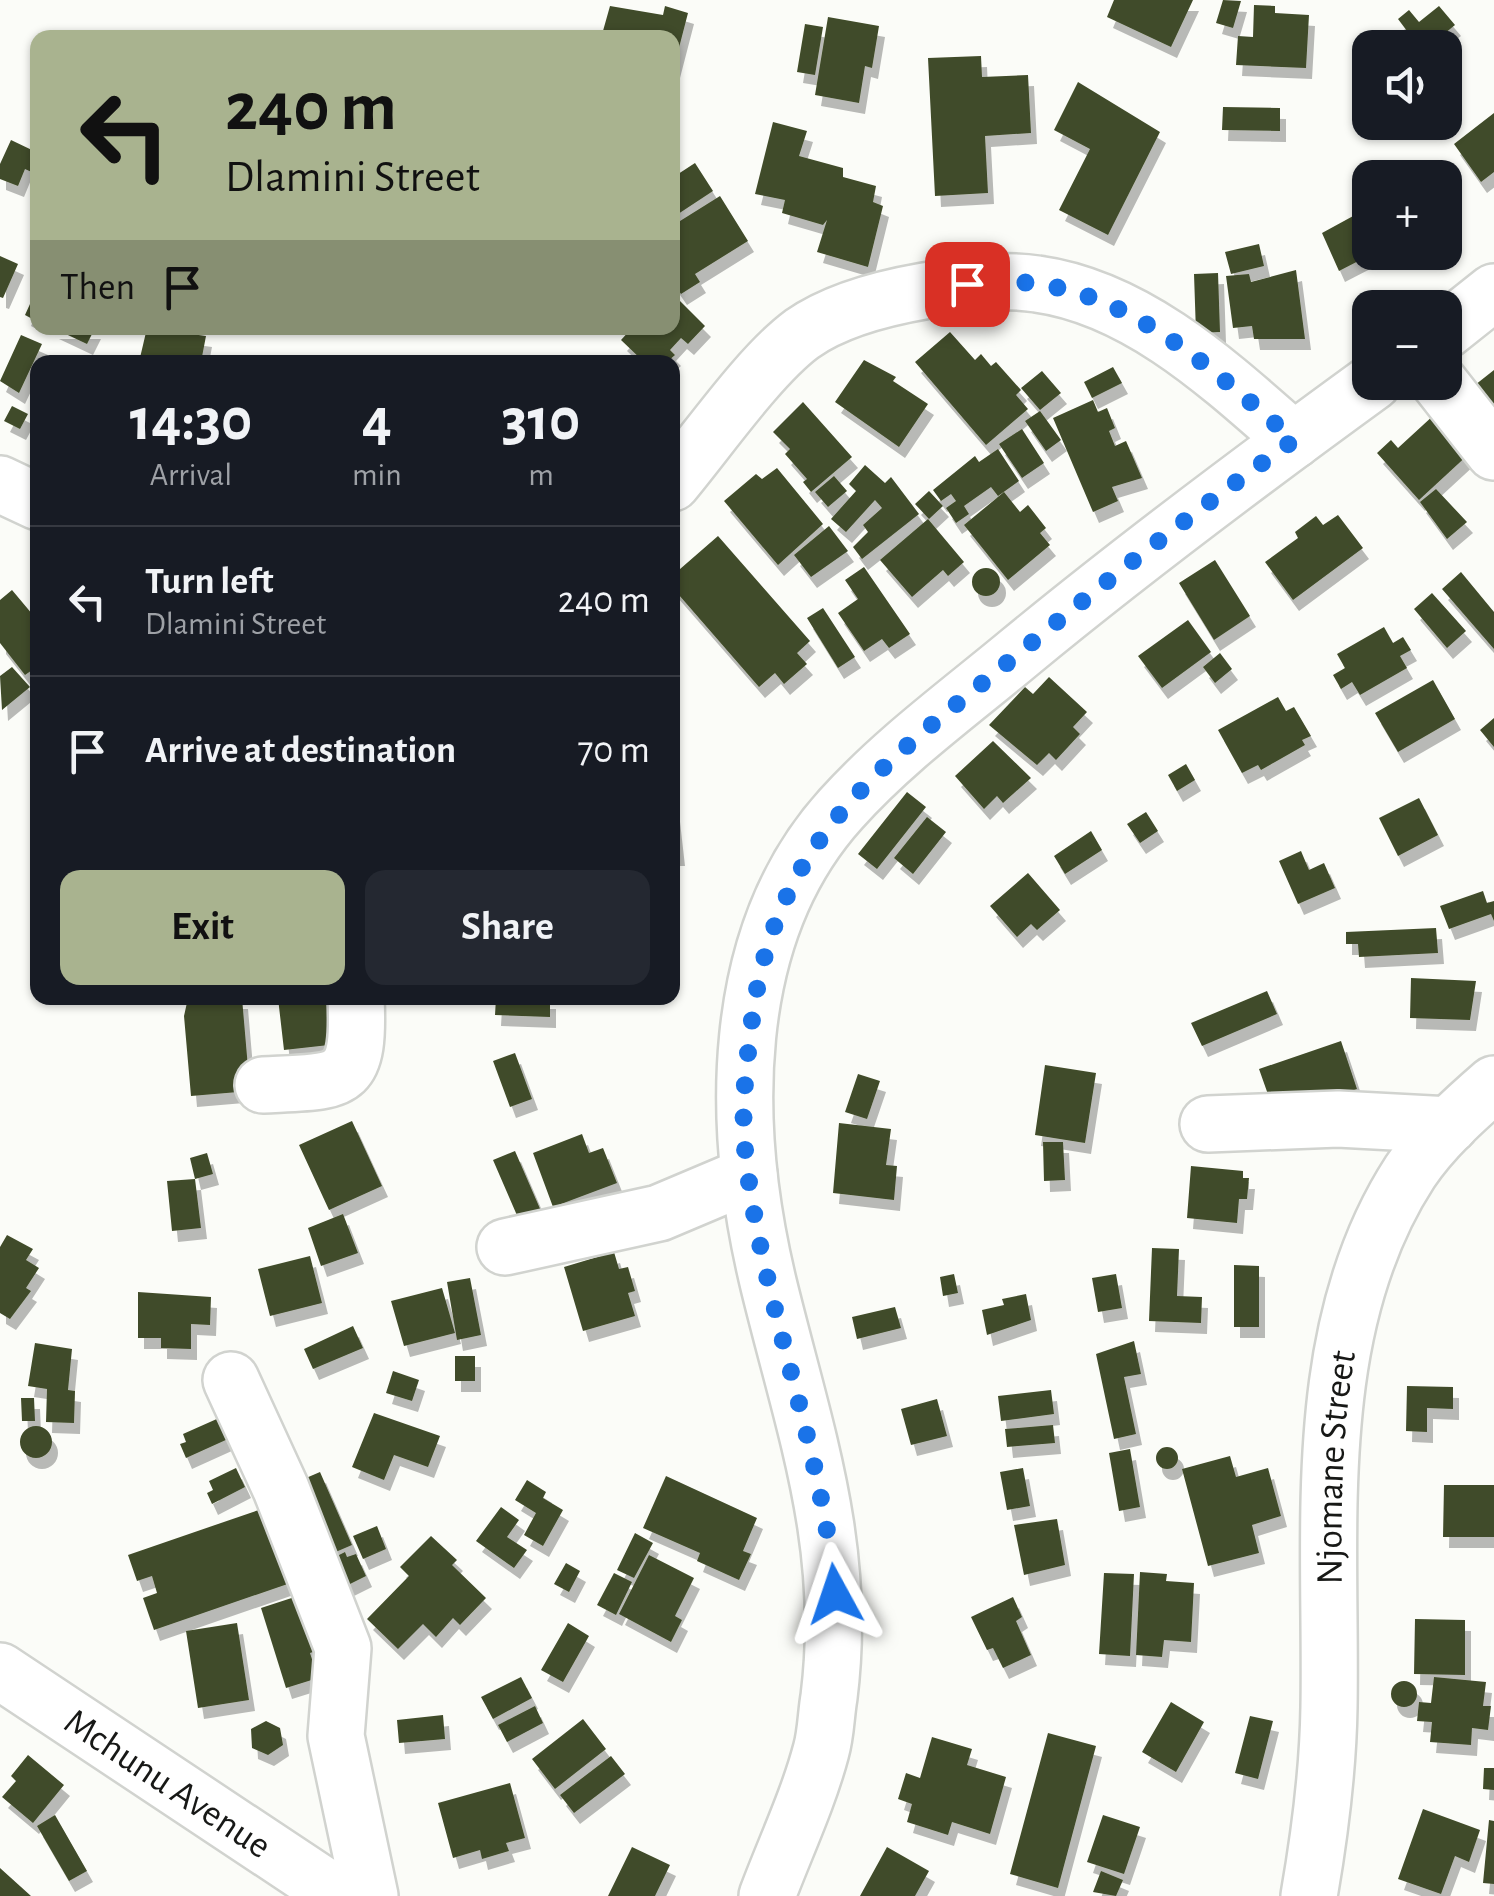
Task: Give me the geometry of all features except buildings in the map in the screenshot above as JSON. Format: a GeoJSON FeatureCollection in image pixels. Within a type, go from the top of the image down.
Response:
{"type":"FeatureCollection","features":[{"type":"Feature","properties":{"kind":"street"},"geometry":{"type":"LineString","coordinates":[[680,474],[802,334],[892,296],[967,284],[1037,284],[1090,299],[1146,326],[1207,364],[1294,440]]}},
{"type":"Feature","properties":{"kind":"street"},"geometry":{"type":"LineString","coordinates":[[1462,317],[1494,292]]}},
{"type":"Feature","properties":{"kind":"street"},"geometry":{"type":"LineString","coordinates":[[768,1896],[822,1748],[835,1594],[829,1525],[768,1282],[749,1174],[742,1098],[766,945],[784,897],[839,810],[891,760],[1140,552],[1352,397]]}},
{"type":"Feature","properties":{"kind":"street"},"geometry":{"type":"LineString","coordinates":[[1454,400],[1494,452]]}},
{"type":"Feature","properties":{"kind":"street"},"geometry":{"type":"LineString","coordinates":[[0,484],[30,498]]}},
{"type":"Feature","properties":{"kind":"street"},"geometry":{"type":"LineString","coordinates":[[263,1084],[316,1082],[344,1074],[353,1062],[358,1044],[356,1005]]}},
{"type":"Feature","properties":{"kind":"street","name":"Njomane Street"},"geometry":{"type":"LineString","coordinates":[[1309,1896],[1323,1816],[1329,1710],[1330,1458],[1337,1386],[1351,1315],[1378,1229],[1411,1170],[1450,1125],[1494,1084]]}},
{"type":"Feature","properties":{"kind":"street"},"geometry":{"type":"LineString","coordinates":[[1208,1124],[1338,1119],[1450,1125]]}},
{"type":"Feature","properties":{"kind":"street"},"geometry":{"type":"LineString","coordinates":[[505,1247],[659,1213],[749,1174]]}},
{"type":"Feature","properties":{"kind":"street"},"geometry":{"type":"LineString","coordinates":[[231,1380],[281,1489],[344,1648],[336,1736],[370,1896]]}},
{"type":"Feature","properties":{"kind":"street","name":"Mchunu Avenue"},"geometry":{"type":"LineString","coordinates":[[0,1671],[339,1896]]}},
{"type":"Feature","properties":{"kind":"route"},"geometry":{"type":"LineString","coordinates":[[835,1594],[829,1525],[768,1282],[745,1149],[742,1098],[754,997],[766,945],[784,897],[812,847],[839,810],[891,760],[1155,540],[1294,440],[1207,364],[1146,326],[1090,299],[1037,284],[967,284]]}}]}
